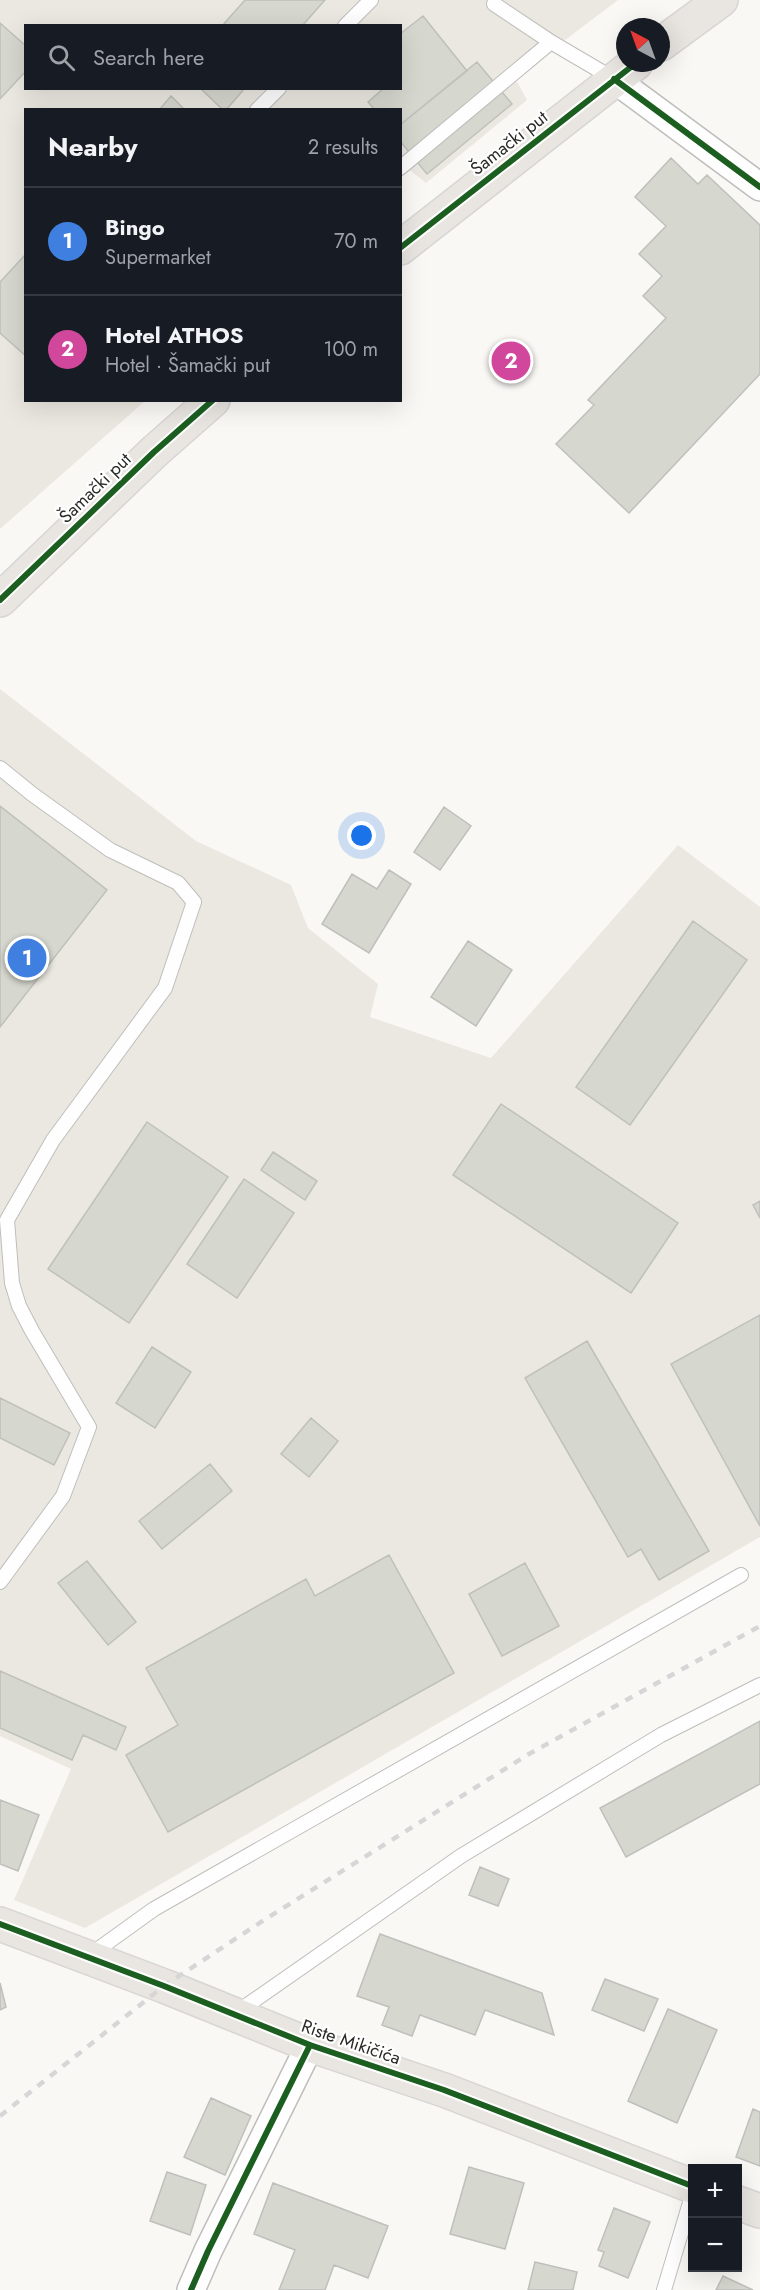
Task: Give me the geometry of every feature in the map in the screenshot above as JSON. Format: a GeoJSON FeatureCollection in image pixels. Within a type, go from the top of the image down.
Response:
{"type":"FeatureCollection","features":[{"type":"Feature","properties":{"kind":"main road"},"geometry":{"type":"LineString","coordinates":[[670,37],[721,0]]}},
{"type":"Feature","properties":{"kind":"main road","name":"Šamački put"},"geometry":{"type":"LineString","coordinates":[[402,246],[624,72]]}},
{"type":"Feature","properties":{"kind":"main road","name":"Šamački put"},"geometry":{"type":"LineString","coordinates":[[0,600],[154,452],[211,402]]}},
{"type":"Feature","properties":{"kind":"main road","name":"Riste Mikičića"},"geometry":{"type":"LineString","coordinates":[[0,1924],[310,2045],[444,2090],[688,2184]]}},
{"type":"Feature","properties":{"kind":"main road"},"geometry":{"type":"LineString","coordinates":[[742,2204],[760,2211]]}},
{"type":"Feature","properties":{"kind":"street"},"geometry":{"type":"LineString","coordinates":[[626,72],[760,187]]}},
{"type":"Feature","properties":{"kind":"street"},"geometry":{"type":"LineString","coordinates":[[191,2290],[310,2045]]}},
{"type":"Feature","properties":{"kind":"lane"},"geometry":{"type":"LineString","coordinates":[[347,24],[371,0]]}},
{"type":"Feature","properties":{"kind":"lane"},"geometry":{"type":"LineString","coordinates":[[494,1],[551,42],[616,67]]}},
{"type":"Feature","properties":{"kind":"lane"},"geometry":{"type":"LineString","coordinates":[[402,166],[551,42]]}},
{"type":"Feature","properties":{"kind":"lane"},"geometry":{"type":"LineString","coordinates":[[260,108],[277,90]]}},
{"type":"Feature","properties":{"kind":"lane"},"geometry":{"type":"LineString","coordinates":[[0,768],[110,850],[178,883],[194,902],[165,988],[53,1140],[7,1220],[12,1283],[19,1306],[89,1427],[63,1496],[0,1582]]}},
{"type":"Feature","properties":{"kind":"lane"},"geometry":{"type":"LineString","coordinates":[[86,1958],[154,1909],[741,1575]]}},
{"type":"Feature","properties":{"kind":"lane"},"geometry":{"type":"LineString","coordinates":[[234,2014],[461,1856],[661,1735],[760,1685]]}},
{"type":"Feature","properties":{"kind":"lane"},"geometry":{"type":"LineString","coordinates":[[664,2290],[688,2212]]}},
{"type":"Feature","properties":{"kind":"shaded area"},"geometry":{"type":"Polygon","coordinates":[[[0,0],[618,0],[515,78],[527,100],[426,183],[407,168],[402,173],[402,108],[24,108],[24,402],[144,402],[0,529],[0,0]]]}},
{"type":"Feature","properties":{"kind":"shaded area"},"geometry":{"type":"Polygon","coordinates":[[[0,689],[196,841],[291,885],[308,928],[378,984],[370,1017],[491,1058],[678,845],[760,907],[760,1537],[85,1928],[14,1900],[71,1769],[0,1736],[0,689]]]}},
{"type":"Feature","properties":{"kind":"building"},"geometry":{"type":"Polygon","coordinates":[[[245,0],[325,0],[304,24],[224,24],[245,0]]]}},
{"type":"Feature","properties":{"kind":"building"},"geometry":{"type":"Polygon","coordinates":[[[423,16],[467,71],[402,123],[402,108],[373,108],[368,102],[382,90],[402,90],[402,32],[423,16]]]}},
{"type":"Feature","properties":{"kind":"building"},"geometry":{"type":"Polygon","coordinates":[[[0,23],[24,44],[24,73],[0,99],[0,23]]]}},
{"type":"Feature","properties":{"kind":"building"},"geometry":{"type":"Polygon","coordinates":[[[477,62],[512,104],[427,174],[402,143],[402,123],[477,62]]]}},
{"type":"Feature","properties":{"kind":"building"},"geometry":{"type":"Polygon","coordinates":[[[202,90],[243,90],[228,108],[221,108],[202,90]]]}},
{"type":"Feature","properties":{"kind":"building"},"geometry":{"type":"Polygon","coordinates":[[[171,96],[183,108],[161,108],[171,96]]]}},
{"type":"Feature","properties":{"kind":"building"},"geometry":{"type":"Polygon","coordinates":[[[671,158],[698,184],[707,175],[760,225],[760,374],[629,513],[556,444],[594,405],[588,400],[666,318],[643,296],[662,276],[639,254],[666,226],[635,197],[671,158]]]}},
{"type":"Feature","properties":{"kind":"building"},"geometry":{"type":"Polygon","coordinates":[[[24,256],[24,354],[0,333],[0,282],[24,256]]]}},
{"type":"Feature","properties":{"kind":"building"},"geometry":{"type":"Polygon","coordinates":[[[0,806],[107,890],[0,1027],[0,806]]]}},
{"type":"Feature","properties":{"kind":"building"},"geometry":{"type":"Polygon","coordinates":[[[444,807],[471,826],[440,870],[414,852],[444,807]]]}},
{"type":"Feature","properties":{"kind":"building"},"geometry":{"type":"Polygon","coordinates":[[[389,870],[411,884],[369,953],[322,924],[352,874],[377,889],[389,870]]]}},
{"type":"Feature","properties":{"kind":"building"},"geometry":{"type":"Polygon","coordinates":[[[693,921],[747,960],[630,1125],[576,1087],[693,921]]]}},
{"type":"Feature","properties":{"kind":"building"},"geometry":{"type":"Polygon","coordinates":[[[468,941],[512,970],[476,1026],[431,997],[468,941]]]}},
{"type":"Feature","properties":{"kind":"building"},"geometry":{"type":"Polygon","coordinates":[[[501,1104],[678,1223],[631,1293],[453,1175],[501,1104]]]}},
{"type":"Feature","properties":{"kind":"building"},"geometry":{"type":"Polygon","coordinates":[[[147,1122],[228,1177],[129,1323],[48,1269],[147,1122]]]}},
{"type":"Feature","properties":{"kind":"building"},"geometry":{"type":"Polygon","coordinates":[[[273,1152],[317,1181],[305,1200],[261,1170],[273,1152]]]}},
{"type":"Feature","properties":{"kind":"building"},"geometry":{"type":"Polygon","coordinates":[[[244,1179],[294,1213],[237,1298],[187,1264],[244,1179]]]}},
{"type":"Feature","properties":{"kind":"building"},"geometry":{"type":"Polygon","coordinates":[[[760,1201],[760,1218],[753,1205],[760,1201]]]}},
{"type":"Feature","properties":{"kind":"building"},"geometry":{"type":"Polygon","coordinates":[[[760,1315],[760,1526],[671,1364],[760,1315]]]}},
{"type":"Feature","properties":{"kind":"building"},"geometry":{"type":"Polygon","coordinates":[[[587,1341],[709,1551],[659,1580],[641,1549],[628,1557],[525,1378],[587,1341]]]}},
{"type":"Feature","properties":{"kind":"building"},"geometry":{"type":"Polygon","coordinates":[[[152,1347],[191,1372],[155,1428],[116,1403],[152,1347]]]}},
{"type":"Feature","properties":{"kind":"building"},"geometry":{"type":"Polygon","coordinates":[[[0,1398],[70,1433],[54,1465],[0,1438],[0,1398]]]}},
{"type":"Feature","properties":{"kind":"building"},"geometry":{"type":"Polygon","coordinates":[[[311,1418],[338,1441],[309,1477],[281,1454],[311,1418]]]}},
{"type":"Feature","properties":{"kind":"building"},"geometry":{"type":"Polygon","coordinates":[[[210,1464],[232,1491],[162,1549],[139,1521],[210,1464]]]}},
{"type":"Feature","properties":{"kind":"building"},"geometry":{"type":"Polygon","coordinates":[[[389,1555],[454,1673],[168,1832],[126,1755],[178,1725],[146,1668],[306,1579],[315,1596],[389,1555]]]}},
{"type":"Feature","properties":{"kind":"building"},"geometry":{"type":"Polygon","coordinates":[[[87,1561],[136,1622],[108,1645],[58,1583],[87,1561]]]}},
{"type":"Feature","properties":{"kind":"building"},"geometry":{"type":"Polygon","coordinates":[[[525,1563],[559,1626],[502,1656],[469,1594],[525,1563]]]}},
{"type":"Feature","properties":{"kind":"building"},"geometry":{"type":"Polygon","coordinates":[[[0,1671],[126,1727],[116,1750],[83,1735],[72,1760],[0,1728],[0,1671]]]}},
{"type":"Feature","properties":{"kind":"building"},"geometry":{"type":"Polygon","coordinates":[[[760,1721],[760,1784],[626,1857],[600,1808],[760,1721]]]}},
{"type":"Feature","properties":{"kind":"building"},"geometry":{"type":"Polygon","coordinates":[[[0,1800],[39,1815],[18,1871],[0,1864],[0,1800]]]}},
{"type":"Feature","properties":{"kind":"building"},"geometry":{"type":"Polygon","coordinates":[[[480,1867],[509,1879],[498,1906],[469,1895],[480,1867]]]}},
{"type":"Feature","properties":{"kind":"building"},"geometry":{"type":"Polygon","coordinates":[[[380,1934],[542,1993],[554,2035],[485,2010],[475,2035],[420,2015],[412,2036],[382,2025],[389,2007],[357,1996],[380,1934]]]}},
{"type":"Feature","properties":{"kind":"building"},"geometry":{"type":"Polygon","coordinates":[[[605,1979],[658,1999],[644,2031],[592,2010],[605,1979]]]}},
{"type":"Feature","properties":{"kind":"building"},"geometry":{"type":"Polygon","coordinates":[[[0,1983],[6,2007],[0,2010],[0,1983]]]}},
{"type":"Feature","properties":{"kind":"building"},"geometry":{"type":"Polygon","coordinates":[[[668,2009],[717,2030],[677,2123],[628,2101],[668,2009]]]}},
{"type":"Feature","properties":{"kind":"building"},"geometry":{"type":"Polygon","coordinates":[[[211,2098],[251,2116],[225,2175],[184,2157],[211,2098]]]}},
{"type":"Feature","properties":{"kind":"building"},"geometry":{"type":"Polygon","coordinates":[[[753,2109],[760,2112],[760,2166],[736,2157],[753,2109]]]}},
{"type":"Feature","properties":{"kind":"building"},"geometry":{"type":"Polygon","coordinates":[[[469,2167],[524,2183],[505,2249],[450,2234],[469,2167]]]}},
{"type":"Feature","properties":{"kind":"building"},"geometry":{"type":"Polygon","coordinates":[[[167,2172],[206,2185],[190,2235],[150,2221],[167,2172]]]}},
{"type":"Feature","properties":{"kind":"building"},"geometry":{"type":"Polygon","coordinates":[[[273,2183],[388,2226],[368,2278],[334,2265],[325,2290],[279,2290],[295,2250],[254,2234],[273,2183]]]}},
{"type":"Feature","properties":{"kind":"building"},"geometry":{"type":"Polygon","coordinates":[[[614,2208],[650,2222],[628,2278],[599,2266],[604,2252],[598,2250],[614,2208]]]}},
{"type":"Feature","properties":{"kind":"building"},"geometry":{"type":"Polygon","coordinates":[[[535,2262],[577,2272],[573,2290],[528,2290],[535,2262]]]}},
{"type":"Feature","properties":{"kind":"building"},"geometry":{"type":"Polygon","coordinates":[[[723,2276],[753,2290],[716,2290],[723,2276]]]}},
{"type":"Feature","properties":{"kind":"railway"},"geometry":{"type":"LineString","coordinates":[[0,2116],[164,1986],[264,1920],[529,1754],[760,1626]]}},
{"type":"Feature","properties":{"kind":"cycle path"},"geometry":{"type":"LineString","coordinates":[[402,246],[625,72]]}},
{"type":"Feature","properties":{"kind":"cycle path"},"geometry":{"type":"LineString","coordinates":[[614,79],[760,187]]}},
{"type":"Feature","properties":{"kind":"cycle path"},"geometry":{"type":"LineString","coordinates":[[0,600],[154,452],[211,402]]}},
{"type":"Feature","properties":{"kind":"cycle path"},"geometry":{"type":"LineString","coordinates":[[0,1924],[164,1986],[310,2045],[444,2090],[688,2184]]}},
{"type":"Feature","properties":{"kind":"cycle path"},"geometry":{"type":"LineString","coordinates":[[191,2290],[310,2045]]}},
{"type":"Feature","properties":{"kind":"place","name":"Hotel ATHOS"},"geometry":{"type":"Point","coordinates":[511,361]}},
{"type":"Feature","properties":{"kind":"place","name":"Bingo"},"geometry":{"type":"Point","coordinates":[27,958]}}]}
